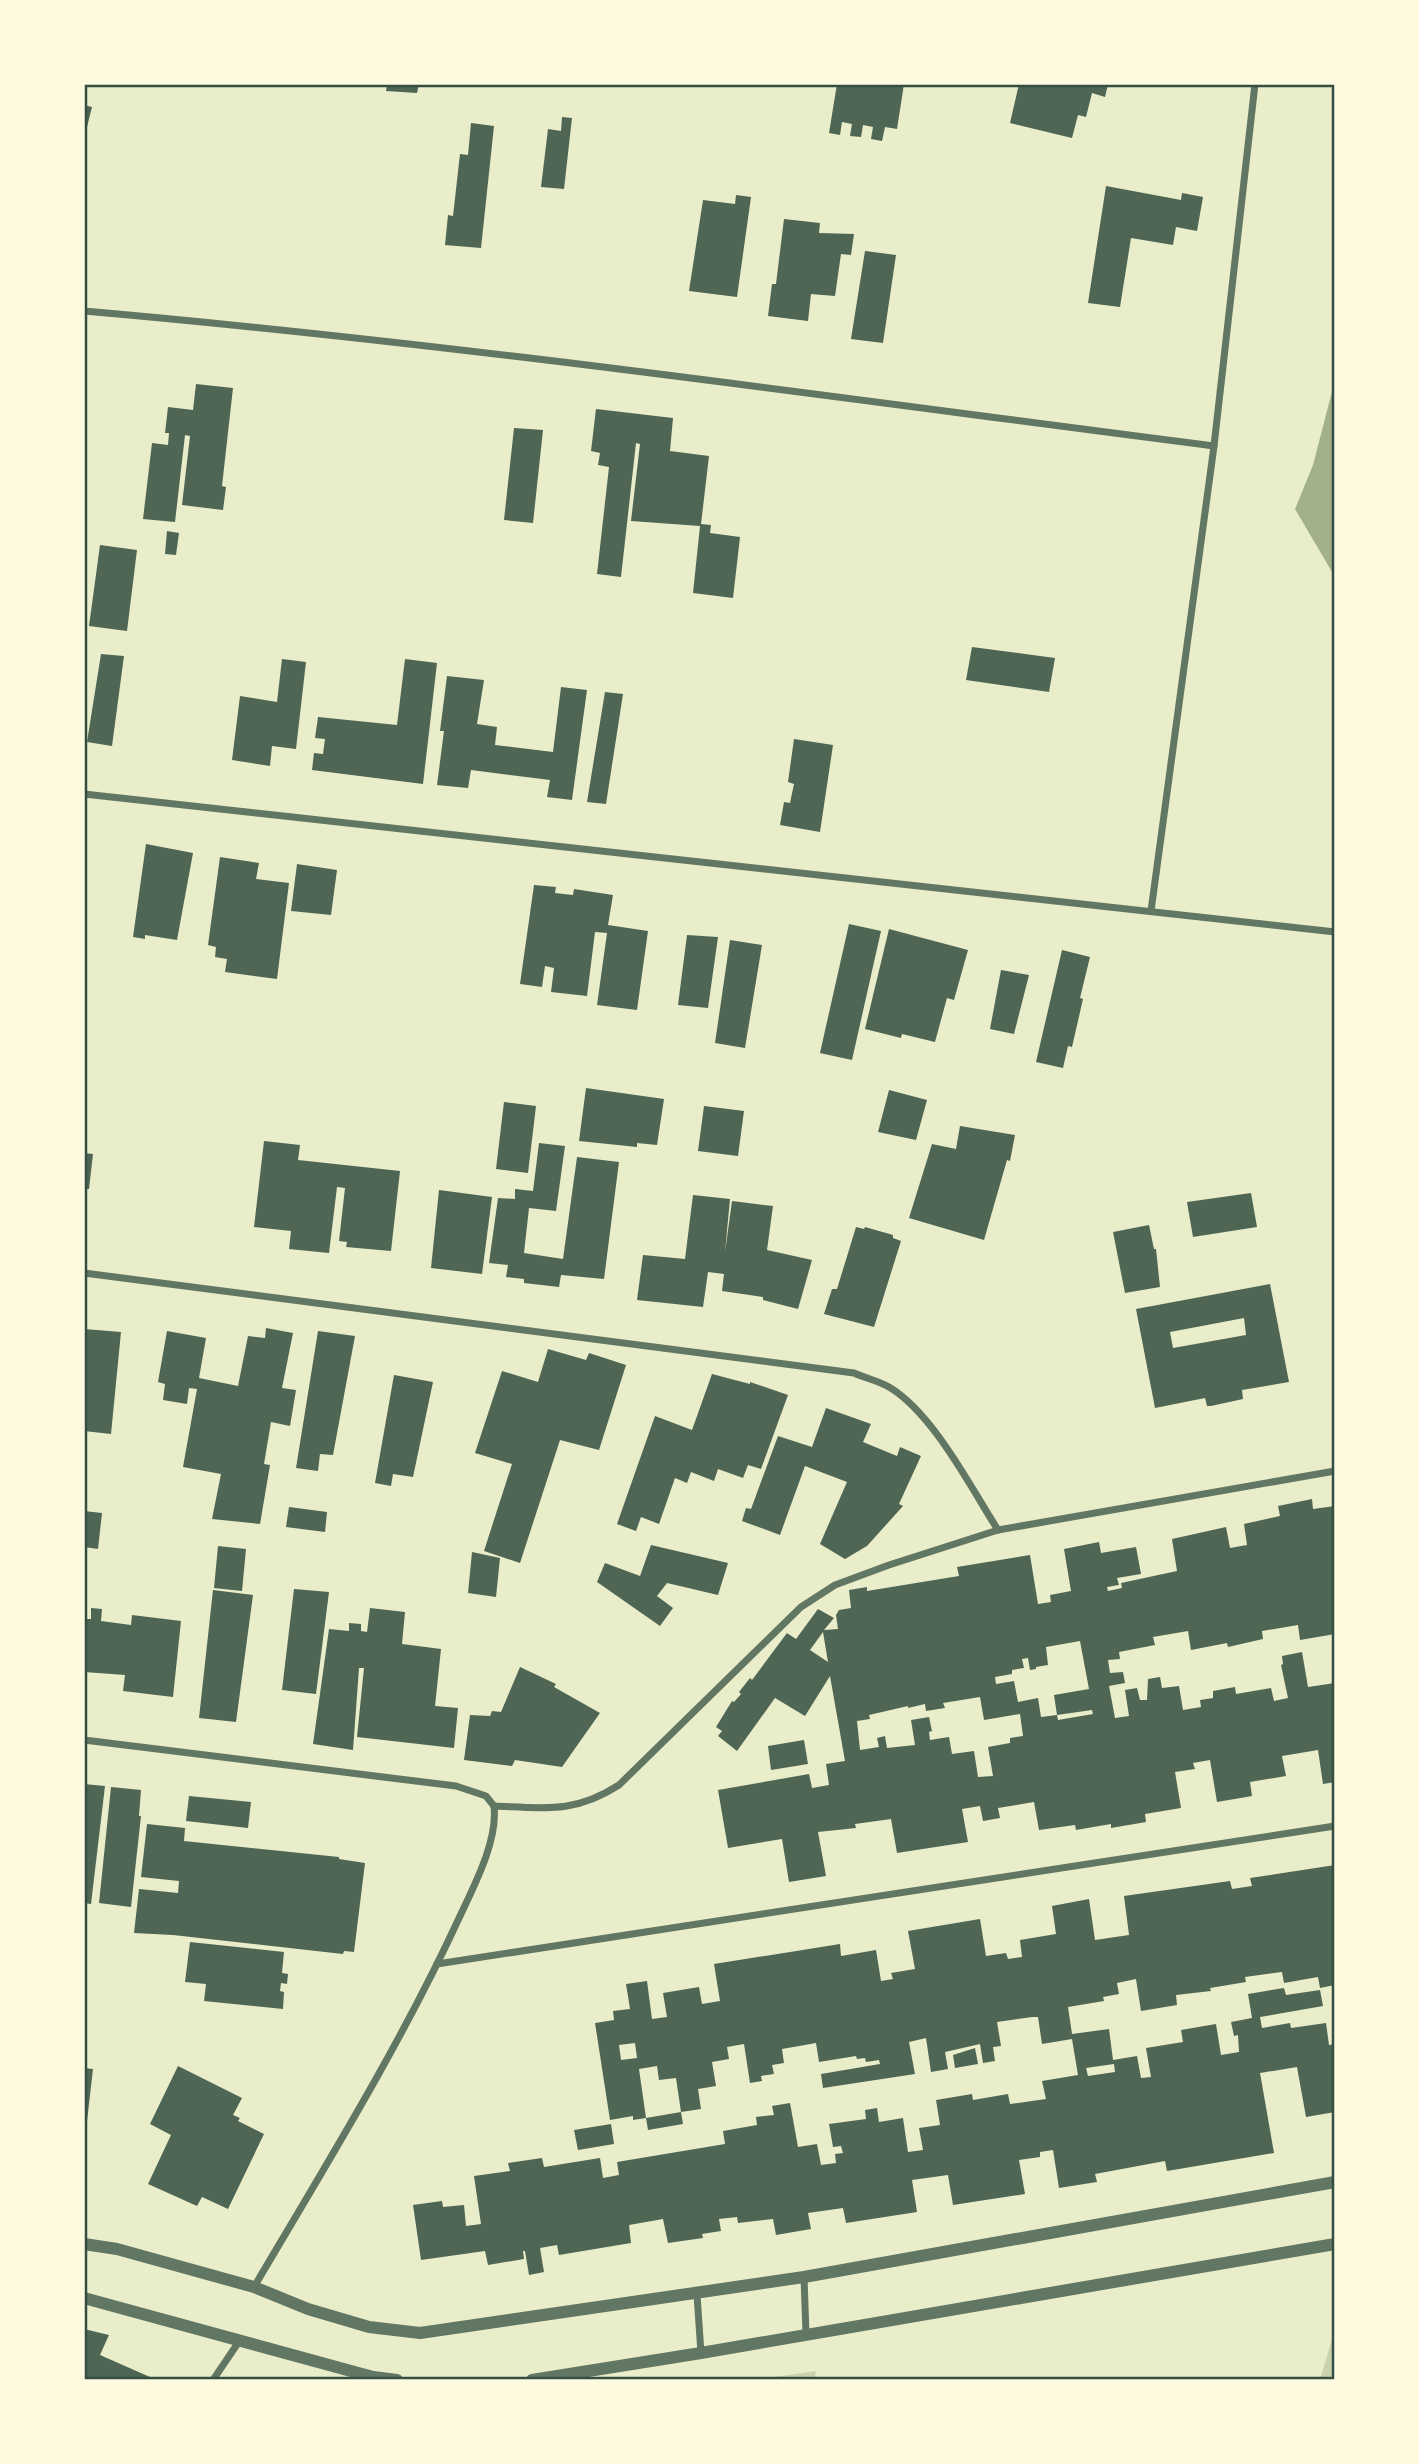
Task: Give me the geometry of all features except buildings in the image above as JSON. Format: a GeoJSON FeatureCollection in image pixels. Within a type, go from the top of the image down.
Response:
{"type":"FeatureCollection","features":[{"type":"Feature","properties":{"kind":"street"},"geometry":{"type":"LineString","coordinates":[[1151,911],[1214,446],[1255,84]]}},
{"type":"Feature","properties":{"kind":"street"},"geometry":{"type":"LineString","coordinates":[[84,311],[476,352],[1214,446]]}},
{"type":"Feature","properties":{"kind":"street"},"geometry":{"type":"LineString","coordinates":[[84,794],[1335,932]]}},
{"type":"Feature","properties":{"kind":"street"},"geometry":{"type":"LineString","coordinates":[[84,1273],[854,1373],[890,1388],[915,1409],[938,1436],[998,1530]]}},
{"type":"Feature","properties":{"kind":"street"},"geometry":{"type":"LineString","coordinates":[[494,1806],[554,1808],[576,1806],[599,1798],[619,1785],[801,1607],[835,1585],[998,1530],[1335,1471]]}},
{"type":"Feature","properties":{"kind":"street"},"geometry":{"type":"LineString","coordinates":[[84,1740],[456,1786],[486,1796],[494,1806],[496,1819],[493,1833],[472,1891],[438,1964],[355,2116],[254,2287]]}},
{"type":"Feature","properties":{"kind":"street"},"geometry":{"type":"LineString","coordinates":[[438,1964],[1335,1826]]}},
{"type":"Feature","properties":{"kind":"street"},"geometry":{"type":"LineString","coordinates":[[84,2244],[117,2249],[254,2287],[308,2309],[369,2327],[420,2333],[697,2295],[1335,2182]]}},
{"type":"Feature","properties":{"kind":"street"},"geometry":{"type":"LineString","coordinates":[[532,2380],[1335,2244]]}},
{"type":"Feature","properties":{"kind":"street"},"geometry":{"type":"LineString","coordinates":[[804,2277],[806,2334]]}},
{"type":"Feature","properties":{"kind":"street"},"geometry":{"type":"LineString","coordinates":[[697,2295],[702,2353]]}},
{"type":"Feature","properties":{"kind":"street"},"geometry":{"type":"LineString","coordinates":[[84,2298],[373,2377],[397,2380]]}},
{"type":"Feature","properties":{"kind":"street"},"geometry":{"type":"LineString","coordinates":[[213,2380],[240,2339]]}},
{"type":"Feature","properties":{"kind":"shaded area"},"geometry":{"type":"Polygon","coordinates":[[[1335,380],[1335,577],[1295,509],[1313,465],[1335,380]]]}},
{"type":"Feature","properties":{"kind":"shaded area"},"geometry":{"type":"Polygon","coordinates":[[[1335,2329],[1335,2380],[1320,2380],[1335,2329]]]}},
{"type":"Feature","properties":{"kind":"shaded area"},"geometry":{"type":"Polygon","coordinates":[[[816,2371],[814,2380],[753,2380],[816,2371]]]}}]}
